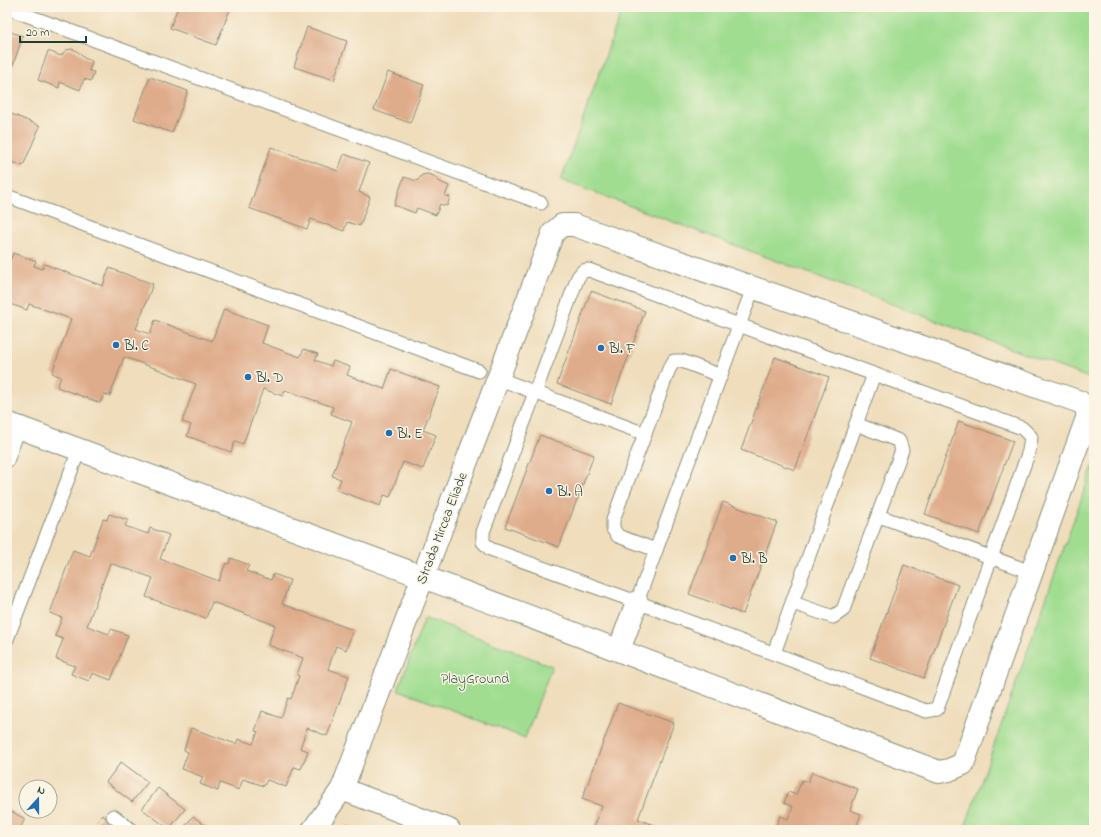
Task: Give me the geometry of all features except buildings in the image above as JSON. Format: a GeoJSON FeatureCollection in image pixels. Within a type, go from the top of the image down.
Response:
{"type":"FeatureCollection","features":[{"type":"Feature","properties":{"kind":"street","name":"Strada Mircea Eliade"},"geometry":{"type":"LineString","coordinates":[[313,830],[342,789],[423,576],[488,375],[553,233],[562,225],[574,225],[753,288]]}},
{"type":"Feature","properties":{"kind":"street"},"geometry":{"type":"LineString","coordinates":[[13,425],[423,576],[939,772],[964,764],[1087,418],[1087,408],[1080,402],[753,288]]}},
{"type":"Feature","properties":{"kind":"street"},"geometry":{"type":"LineString","coordinates":[[619,650],[637,602]]}},
{"type":"Feature","properties":{"kind":"street"},"geometry":{"type":"LineString","coordinates":[[342,789],[449,830]]}},
{"type":"Feature","properties":{"kind":"lane"},"geometry":{"type":"LineString","coordinates":[[7,8],[541,203]]}},
{"type":"Feature","properties":{"kind":"lane"},"geometry":{"type":"LineString","coordinates":[[7,196],[645,434]]}},
{"type":"Feature","properties":{"kind":"lane"},"geometry":{"type":"LineString","coordinates":[[589,270],[740,325],[1022,428],[1031,437],[1029,451],[937,709],[926,711],[637,602],[490,549],[483,542],[483,532],[578,277],[583,271],[589,270]]}},
{"type":"Feature","properties":{"kind":"lane"},"geometry":{"type":"LineString","coordinates":[[637,602],[753,288]]}},
{"type":"Feature","properties":{"kind":"lane"},"geometry":{"type":"LineString","coordinates":[[656,550],[618,536],[613,529],[613,520],[669,369],[674,361],[682,361],[720,376]]}},
{"type":"Feature","properties":{"kind":"lane"},"geometry":{"type":"LineString","coordinates":[[774,654],[874,374]]}},
{"type":"Feature","properties":{"kind":"lane"},"geometry":{"type":"LineString","coordinates":[[792,603],[833,617],[844,610],[879,516],[902,450],[899,441],[856,424]]}},
{"type":"Feature","properties":{"kind":"lane"},"geometry":{"type":"LineString","coordinates":[[7,461],[13,425]]}},
{"type":"Feature","properties":{"kind":"lane"},"geometry":{"type":"LineString","coordinates":[[7,639],[79,450]]}},
{"type":"Feature","properties":{"kind":"lane"},"geometry":{"type":"LineString","coordinates":[[879,516],[1032,572]]}},
{"type":"Feature","properties":{"kind":"lane"},"geometry":{"type":"LineString","coordinates":[[113,816],[131,830]]}},
{"type":"Feature","properties":{"kind":"green space"},"geometry":{"type":"Polygon","coordinates":[[[623,7],[1094,7],[1094,380],[561,180],[623,7]]]}},
{"type":"Feature","properties":{"kind":"green space"},"geometry":{"type":"Polygon","coordinates":[[[1094,463],[1094,830],[964,830],[1094,463]]]}},
{"type":"Feature","properties":{"kind":"green space","name":"PlayGround"},"geometry":{"type":"Polygon","coordinates":[[[425,617],[552,666],[525,738],[398,690],[425,617]]]}},
{"type":"Feature","properties":{"kind":"place","name":"Bl. C"},"geometry":{"type":"Point","coordinates":[116,345]}},
{"type":"Feature","properties":{"kind":"place","name":"Bl. F"},"geometry":{"type":"Point","coordinates":[601,348]}},
{"type":"Feature","properties":{"kind":"place","name":"Bl. D"},"geometry":{"type":"Point","coordinates":[248,377]}},
{"type":"Feature","properties":{"kind":"place","name":"Bl. E"},"geometry":{"type":"Point","coordinates":[389,433]}},
{"type":"Feature","properties":{"kind":"place","name":"Bl. A"},"geometry":{"type":"Point","coordinates":[549,491]}},
{"type":"Feature","properties":{"kind":"place","name":"Bl. B"},"geometry":{"type":"Point","coordinates":[733,558]}}]}
